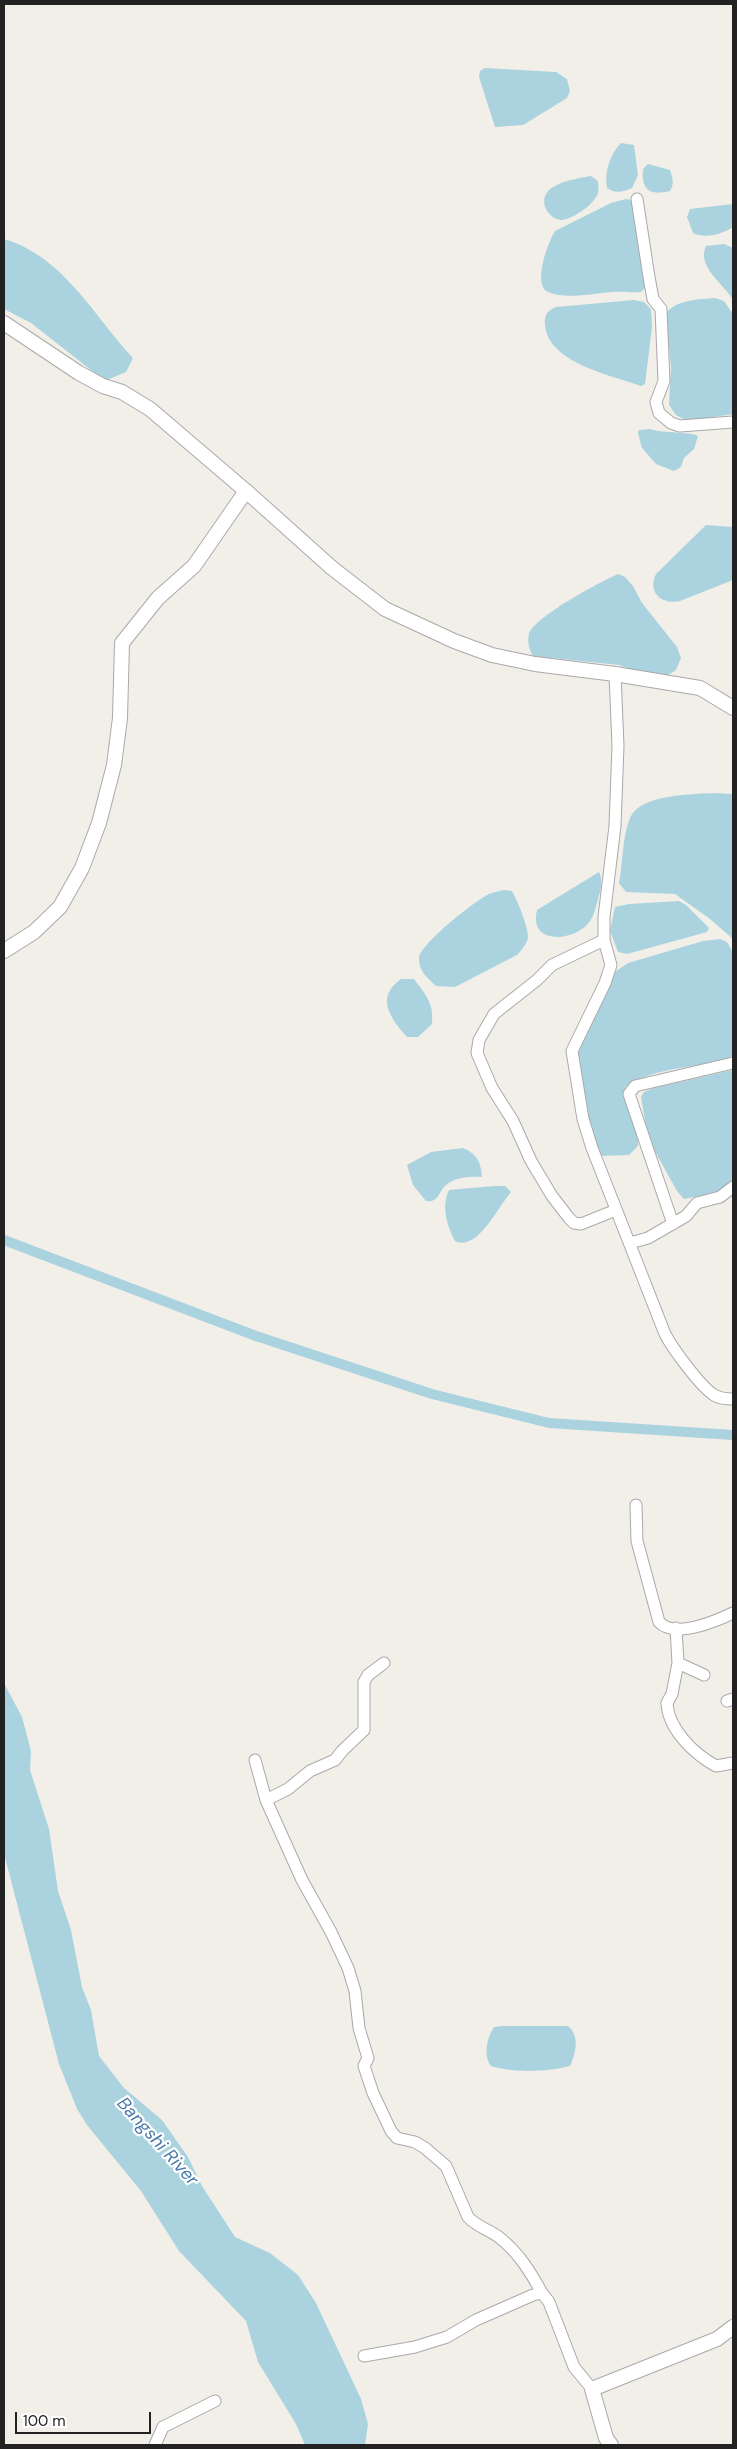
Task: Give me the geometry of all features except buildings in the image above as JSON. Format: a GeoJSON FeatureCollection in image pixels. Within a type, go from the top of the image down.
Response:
{"type":"FeatureCollection","features":[{"type":"Feature","properties":{"kind":"street"},"geometry":{"type":"LineString","coordinates":[[637,199],[648,277],[653,299],[661,309],[664,381],[656,402],[659,413],[671,423],[680,426],[733,422]]}},
{"type":"Feature","properties":{"kind":"street"},"geometry":{"type":"LineString","coordinates":[[4,323],[79,373],[103,386],[122,392],[150,409],[349,582],[376,603],[411,622],[492,655],[535,664],[615,674],[700,688],[733,708]]}},
{"type":"Feature","properties":{"kind":"street"},"geometry":{"type":"LineString","coordinates":[[4,951],[34,932],[60,907],[82,868],[100,823],[114,765],[120,718],[122,643],[158,598],[194,566],[246,491]]}},
{"type":"Feature","properties":{"kind":"street"},"geometry":{"type":"LineString","coordinates":[[615,674],[618,746],[615,826],[606,886],[604,940],[611,965],[605,983],[572,1051],[583,1119],[606,1187],[671,1346],[713,1395],[720,1398],[733,1399]]}},
{"type":"Feature","properties":{"kind":"street"},"geometry":{"type":"LineString","coordinates":[[604,940],[552,965],[537,980],[494,1014],[479,1040],[477,1053],[492,1088],[513,1121],[531,1161],[552,1196],[569,1218],[574,1223],[581,1224],[616,1210]]}},
{"type":"Feature","properties":{"kind":"street"},"geometry":{"type":"LineString","coordinates":[[673,1224],[629,1094],[635,1086],[733,1062]]}},
{"type":"Feature","properties":{"kind":"street"},"geometry":{"type":"LineString","coordinates":[[630,1243],[648,1238],[686,1216],[697,1203],[720,1197],[733,1187]]}},
{"type":"Feature","properties":{"kind":"street"},"geometry":{"type":"LineString","coordinates":[[636,1505],[637,1541],[659,1622],[663,1626],[676,1628],[704,1626],[733,1614]]}},
{"type":"Feature","properties":{"kind":"street"},"geometry":{"type":"LineString","coordinates":[[676,1628],[678,1663],[672,1694],[667,1703],[675,1727],[690,1746],[710,1763],[716,1766],[733,1763]]}},
{"type":"Feature","properties":{"kind":"street"},"geometry":{"type":"LineString","coordinates":[[266,1800],[288,1789],[310,1771],[335,1760],[342,1751],[360,1736],[364,1730],[364,1682],[368,1675],[384,1663]]}},
{"type":"Feature","properties":{"kind":"street"},"geometry":{"type":"LineString","coordinates":[[678,1663],[704,1675]]}},
{"type":"Feature","properties":{"kind":"street"},"geometry":{"type":"LineString","coordinates":[[255,1760],[266,1800],[302,1880],[331,1932],[348,1968],[355,1991],[359,2028],[368,2058],[364,2066],[373,2093],[391,2131],[398,2138],[414,2142],[425,2148],[446,2166],[468,2217],[474,2224],[500,2238],[530,2271],[549,2302],[574,2366],[592,2389],[606,2438],[611,2445]]}},
{"type":"Feature","properties":{"kind":"street"},"geometry":{"type":"LineString","coordinates":[[364,2356],[415,2347],[448,2337],[476,2320],[533,2295],[542,2293]]}},
{"type":"Feature","properties":{"kind":"street"},"geometry":{"type":"LineString","coordinates":[[592,2389],[717,2339],[733,2327]]}},
{"type":"Feature","properties":{"kind":"street"},"geometry":{"type":"LineString","coordinates":[[155,2445],[163,2427],[215,2401]]}},
{"type":"Feature","properties":{"kind":"water"},"geometry":{"type":"Polygon","coordinates":[[[485,68],[556,72],[567,79],[570,91],[567,98],[523,125],[495,127],[479,77],[480,71],[485,68]]]}},
{"type":"Feature","properties":{"kind":"water"},"geometry":{"type":"Polygon","coordinates":[[[621,143],[634,145],[638,175],[632,188],[616,192],[607,188],[606,176],[611,158],[621,143]]]}},
{"type":"Feature","properties":{"kind":"water"},"geometry":{"type":"Polygon","coordinates":[[[648,164],[670,170],[673,183],[670,191],[657,193],[645,187],[643,169],[648,164]]]}},
{"type":"Feature","properties":{"kind":"water"},"geometry":{"type":"Polygon","coordinates":[[[591,176],[598,181],[598,192],[588,206],[577,214],[561,220],[556,219],[549,213],[544,201],[546,194],[551,188],[567,181],[591,176]]]}},
{"type":"Feature","properties":{"kind":"water"},"geometry":{"type":"Polygon","coordinates":[[[626,199],[631,200],[636,214],[645,288],[641,292],[563,296],[548,292],[543,288],[541,273],[545,253],[555,231],[611,203],[626,199]]]}},
{"type":"Feature","properties":{"kind":"water"},"geometry":{"type":"Polygon","coordinates":[[[733,204],[733,227],[714,235],[703,236],[693,233],[687,217],[690,209],[733,204]]]}},
{"type":"Feature","properties":{"kind":"water"},"geometry":{"type":"Polygon","coordinates":[[[4,239],[25,247],[44,259],[76,289],[133,358],[126,372],[107,380],[101,378],[31,323],[4,309],[4,239]]]}},
{"type":"Feature","properties":{"kind":"water"},"geometry":{"type":"Polygon","coordinates":[[[724,244],[733,248],[733,300],[713,275],[705,261],[706,246],[724,244]]]}},
{"type":"Feature","properties":{"kind":"water"},"geometry":{"type":"Polygon","coordinates":[[[715,298],[724,301],[733,314],[733,414],[687,421],[676,415],[669,405],[671,368],[666,314],[670,309],[681,303],[715,298]]]}},
{"type":"Feature","properties":{"kind":"water"},"geometry":{"type":"Polygon","coordinates":[[[634,300],[644,302],[651,309],[652,327],[645,384],[641,386],[582,366],[557,349],[548,337],[545,318],[547,313],[553,308],[634,300]]]}},
{"type":"Feature","properties":{"kind":"water"},"geometry":{"type":"Polygon","coordinates":[[[650,429],[698,436],[694,449],[684,458],[681,467],[674,471],[656,464],[642,448],[639,430],[650,429]]]}},
{"type":"Feature","properties":{"kind":"water"},"geometry":{"type":"Polygon","coordinates":[[[706,525],[733,527],[733,580],[680,601],[673,602],[662,599],[653,587],[656,574],[706,525]]]}},
{"type":"Feature","properties":{"kind":"water"},"geometry":{"type":"Polygon","coordinates":[[[618,574],[625,577],[633,586],[642,603],[677,647],[681,658],[676,670],[668,675],[653,675],[643,674],[619,665],[533,656],[529,648],[529,634],[542,619],[597,584],[618,574]]]}},
{"type":"Feature","properties":{"kind":"water"},"geometry":{"type":"Polygon","coordinates":[[[716,793],[733,794],[733,939],[710,919],[675,894],[626,892],[619,883],[625,833],[630,818],[636,810],[645,804],[669,797],[716,793]]]}},
{"type":"Feature","properties":{"kind":"water"},"geometry":{"type":"Polygon","coordinates":[[[599,872],[601,886],[594,914],[583,928],[575,933],[555,937],[546,935],[540,930],[536,922],[537,910],[599,872]]]}},
{"type":"Feature","properties":{"kind":"water"},"geometry":{"type":"Polygon","coordinates":[[[504,890],[512,891],[525,921],[528,938],[523,948],[517,955],[455,987],[436,986],[420,966],[419,958],[422,951],[438,933],[482,898],[504,890]]]}},
{"type":"Feature","properties":{"kind":"water"},"geometry":{"type":"Polygon","coordinates":[[[679,901],[686,905],[709,928],[707,932],[627,954],[618,952],[610,931],[615,907],[629,904],[679,901]]]}},
{"type":"Feature","properties":{"kind":"water"},"geometry":{"type":"Polygon","coordinates":[[[720,939],[727,942],[733,952],[733,1056],[663,1071],[637,1080],[625,1087],[638,1137],[638,1146],[629,1155],[600,1156],[591,1143],[576,1051],[613,973],[628,963],[703,941],[720,939]]]}},
{"type":"Feature","properties":{"kind":"water"},"geometry":{"type":"Polygon","coordinates":[[[401,979],[414,979],[432,1010],[432,1024],[418,1037],[407,1037],[395,1022],[388,1008],[387,1000],[389,993],[393,986],[401,979]]]}},
{"type":"Feature","properties":{"kind":"water"},"geometry":{"type":"Polygon","coordinates":[[[733,1070],[733,1182],[718,1192],[684,1199],[677,1191],[648,1139],[641,1097],[644,1092],[654,1088],[733,1070]]]}},
{"type":"Feature","properties":{"kind":"water"},"geometry":{"type":"Polygon","coordinates":[[[463,1148],[472,1153],[477,1159],[481,1167],[482,1177],[454,1180],[443,1188],[436,1199],[426,1201],[413,1185],[407,1165],[431,1152],[463,1148]]]}},
{"type":"Feature","properties":{"kind":"water"},"geometry":{"type":"Polygon","coordinates":[[[505,1186],[511,1192],[479,1234],[463,1243],[455,1241],[445,1209],[449,1190],[505,1186]]]}},
{"type":"Feature","properties":{"kind":"water","name":"Bangshi River"},"geometry":{"type":"Polygon","coordinates":[[[4,1683],[22,1717],[31,1751],[30,1770],[49,1829],[58,1891],[71,1930],[82,1987],[91,2010],[99,2056],[124,2088],[162,2120],[188,2157],[202,2186],[235,2237],[270,2253],[298,2275],[316,2303],[361,2399],[368,2424],[365,2445],[305,2445],[296,2424],[258,2362],[246,2321],[179,2251],[141,2191],[87,2125],[77,2109],[59,2064],[4,1854],[4,1683]]]}},
{"type":"Feature","properties":{"kind":"water"},"geometry":{"type":"Polygon","coordinates":[[[568,2026],[572,2030],[576,2045],[570,2066],[551,2070],[530,2071],[510,2070],[491,2066],[487,2057],[489,2036],[494,2027],[568,2026]]]}},
{"type":"Feature","properties":{"kind":"waterway"},"geometry":{"type":"LineString","coordinates":[[4,1240],[256,1336],[432,1394],[549,1423],[733,1435]]}}]}
